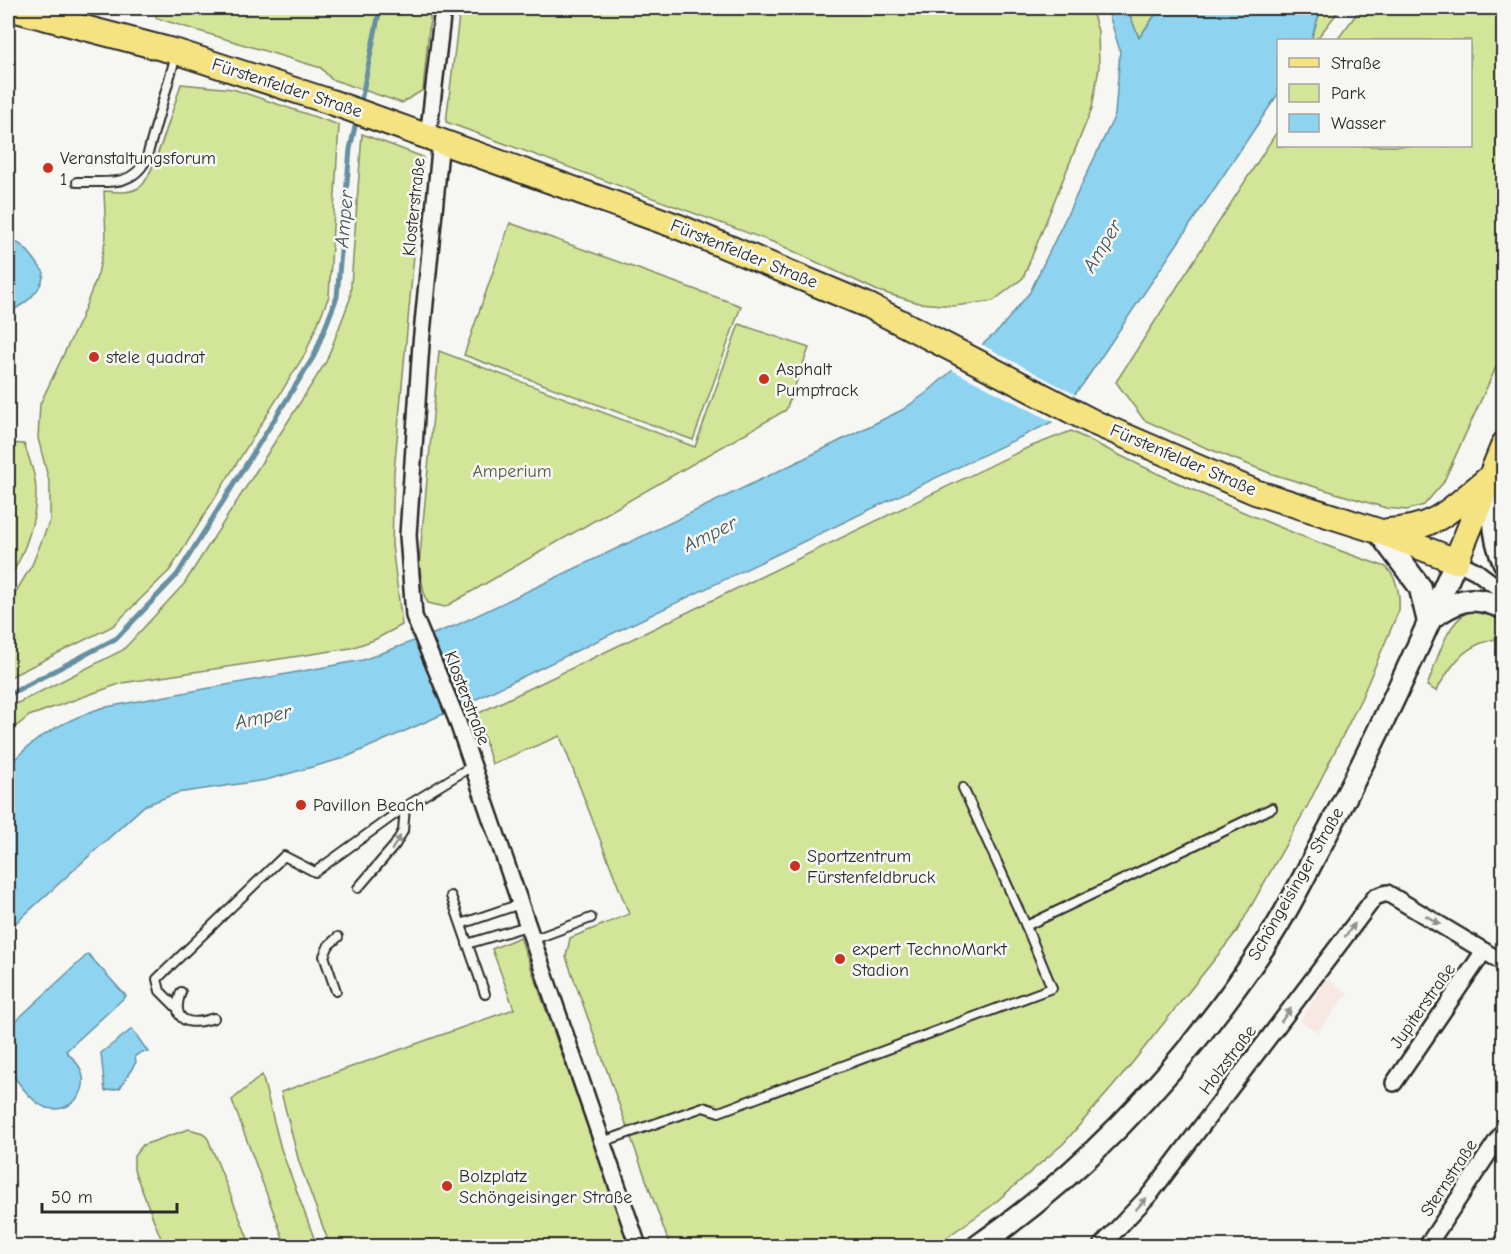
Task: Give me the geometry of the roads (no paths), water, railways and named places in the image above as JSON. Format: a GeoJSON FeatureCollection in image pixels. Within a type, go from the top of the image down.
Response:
{"type":"FeatureCollection","features":[{"type":"Feature","properties":{"kind":"main road","name":"Fürstenfelder Straße"},"geometry":{"type":"LineString","coordinates":[[8,8],[177,52],[331,102],[679,227],[869,306],[1077,414],[1255,492],[1378,531],[1456,561]]}},
{"type":"Feature","properties":{"kind":"main road","name":"Schöngeisinger Straße"},"geometry":{"type":"LineString","coordinates":[[1456,561],[1502,448]]}},
{"type":"Feature","properties":{"kind":"main road"},"geometry":{"type":"LineString","coordinates":[[1378,531],[1411,530],[1429,525],[1490,478]]}},
{"type":"Feature","properties":{"kind":"street","name":"Klosterstraße"},"geometry":{"type":"LineString","coordinates":[[443,8],[430,121],[434,138],[408,535],[414,616],[472,766],[638,1246]]}},
{"type":"Feature","properties":{"kind":"street"},"geometry":{"type":"LineString","coordinates":[[1502,448],[1492,524],[1496,545],[1503,562]]}},
{"type":"Feature","properties":{"kind":"street"},"geometry":{"type":"LineString","coordinates":[[1378,531],[1420,587],[1428,620],[1466,599],[1485,600],[1503,608]]}},
{"type":"Feature","properties":{"kind":"street"},"geometry":{"type":"LineString","coordinates":[[1456,561],[1476,571],[1503,592]]}},
{"type":"Feature","properties":{"kind":"street","name":"Schöngeisinger Straße"},"geometry":{"type":"LineString","coordinates":[[978,1246],[1035,1203],[1123,1124],[1170,1071],[1233,990],[1270,937],[1379,731],[1456,561]]}},
{"type":"Feature","properties":{"kind":"street","name":"Holzstraße"},"geometry":{"type":"LineString","coordinates":[[1101,1246],[1151,1193],[1370,903],[1382,893],[1387,892],[1484,951]]}},
{"type":"Feature","properties":{"kind":"street"},"geometry":{"type":"LineString","coordinates":[[1484,951],[1503,963]]}},
{"type":"Feature","properties":{"kind":"street","name":"Jupiterstraße"},"geometry":{"type":"LineString","coordinates":[[1394,1083],[1484,951]]}},
{"type":"Feature","properties":{"kind":"street","name":"Sternstraße"},"geometry":{"type":"LineString","coordinates":[[1427,1246],[1472,1182],[1503,1130]]}},
{"type":"Feature","properties":{"kind":"lane"},"geometry":{"type":"LineString","coordinates":[[77,182],[120,181],[131,179],[140,171],[146,160],[177,52]]}},
{"type":"Feature","properties":{"kind":"lane"},"geometry":{"type":"LineString","coordinates":[[214,1018],[198,1023],[187,1022],[160,991],[157,979],[284,856],[315,872],[405,807],[472,766]]}},
{"type":"Feature","properties":{"kind":"lane"},"geometry":{"type":"LineString","coordinates":[[602,1142],[703,1107],[719,1112],[1052,988],[963,788]]}},
{"type":"Feature","properties":{"kind":"lane"},"geometry":{"type":"LineString","coordinates":[[358,888],[395,845],[403,831],[405,807]]}},
{"type":"Feature","properties":{"kind":"lane"},"geometry":{"type":"LineString","coordinates":[[1026,926],[1272,808]]}},
{"type":"Feature","properties":{"kind":"lane"},"geometry":{"type":"LineString","coordinates":[[451,896],[485,994]]}},
{"type":"Feature","properties":{"kind":"lane"},"geometry":{"type":"LineString","coordinates":[[460,924],[520,904]]}},
{"type":"Feature","properties":{"kind":"lane"},"geometry":{"type":"LineString","coordinates":[[467,944],[530,933],[591,918]]}},
{"type":"Feature","properties":{"kind":"lane"},"geometry":{"type":"LineString","coordinates":[[336,991],[324,956],[329,945],[338,937]]}},
{"type":"Feature","properties":{"kind":"lane"},"geometry":{"type":"LineString","coordinates":[[176,1007],[181,992]]}},
{"type":"Feature","properties":{"kind":"water"},"geometry":{"type":"Polygon","coordinates":[[[1107,8],[1127,8],[1139,38],[1160,8],[1321,8],[1311,39],[1277,39],[1277,95],[1083,384],[1052,422],[466,704],[344,758],[266,780],[177,793],[144,806],[8,930],[8,767],[28,747],[50,731],[74,718],[101,708],[363,660],[457,625],[791,465],[902,410],[925,394],[999,330],[1030,292],[1115,115],[1120,51],[1107,8]]]}},
{"type":"Feature","properties":{"kind":"water"},"geometry":{"type":"Polygon","coordinates":[[[8,239],[24,248],[44,273],[36,292],[8,313],[8,239]]]}},
{"type":"Feature","properties":{"kind":"water"},"geometry":{"type":"Polygon","coordinates":[[[88,954],[126,996],[66,1051],[78,1064],[82,1073],[80,1095],[75,1101],[62,1108],[47,1108],[30,1097],[8,1069],[8,1028],[88,954]]]}},
{"type":"Feature","properties":{"kind":"water"},"geometry":{"type":"Polygon","coordinates":[[[132,1029],[148,1052],[135,1056],[136,1062],[120,1088],[105,1091],[101,1053],[132,1029]]]}},
{"type":"Feature","properties":{"kind":"waterway","name":"Amper"},"geometry":{"type":"LineString","coordinates":[[360,106],[380,8]]}},
{"type":"Feature","properties":{"kind":"waterway","name":"Amper"},"geometry":{"type":"LineString","coordinates":[[8,695],[117,638],[177,575],[314,356],[337,297],[350,149],[357,118]]}},
{"type":"Feature","properties":{"kind":"place","name":"Veranstaltungsforum 1"},"geometry":{"type":"Point","coordinates":[48,168]}},
{"type":"Feature","properties":{"kind":"place","name":"stele quadrat"},"geometry":{"type":"Point","coordinates":[94,357]}},
{"type":"Feature","properties":{"kind":"place","name":"Asphalt Pumptrack"},"geometry":{"type":"Point","coordinates":[764,379]}},
{"type":"Feature","properties":{"kind":"place","name":"Pavillon Beach"},"geometry":{"type":"Point","coordinates":[301,805]}},
{"type":"Feature","properties":{"kind":"place","name":"Sportzentrum Fürstenfeldbruck"},"geometry":{"type":"Point","coordinates":[795,866]}},
{"type":"Feature","properties":{"kind":"place","name":"expert TechnoMarkt Stadion"},"geometry":{"type":"Point","coordinates":[840,959]}},
{"type":"Feature","properties":{"kind":"place","name":"Bolzplatz Schöngeisinger Straße"},"geometry":{"type":"Point","coordinates":[447,1186]}},
{"type":"Feature","properties":{"kind":"park label","name":"Amperium"},"geometry":{"type":"Point","coordinates":[512,471]}}]}
